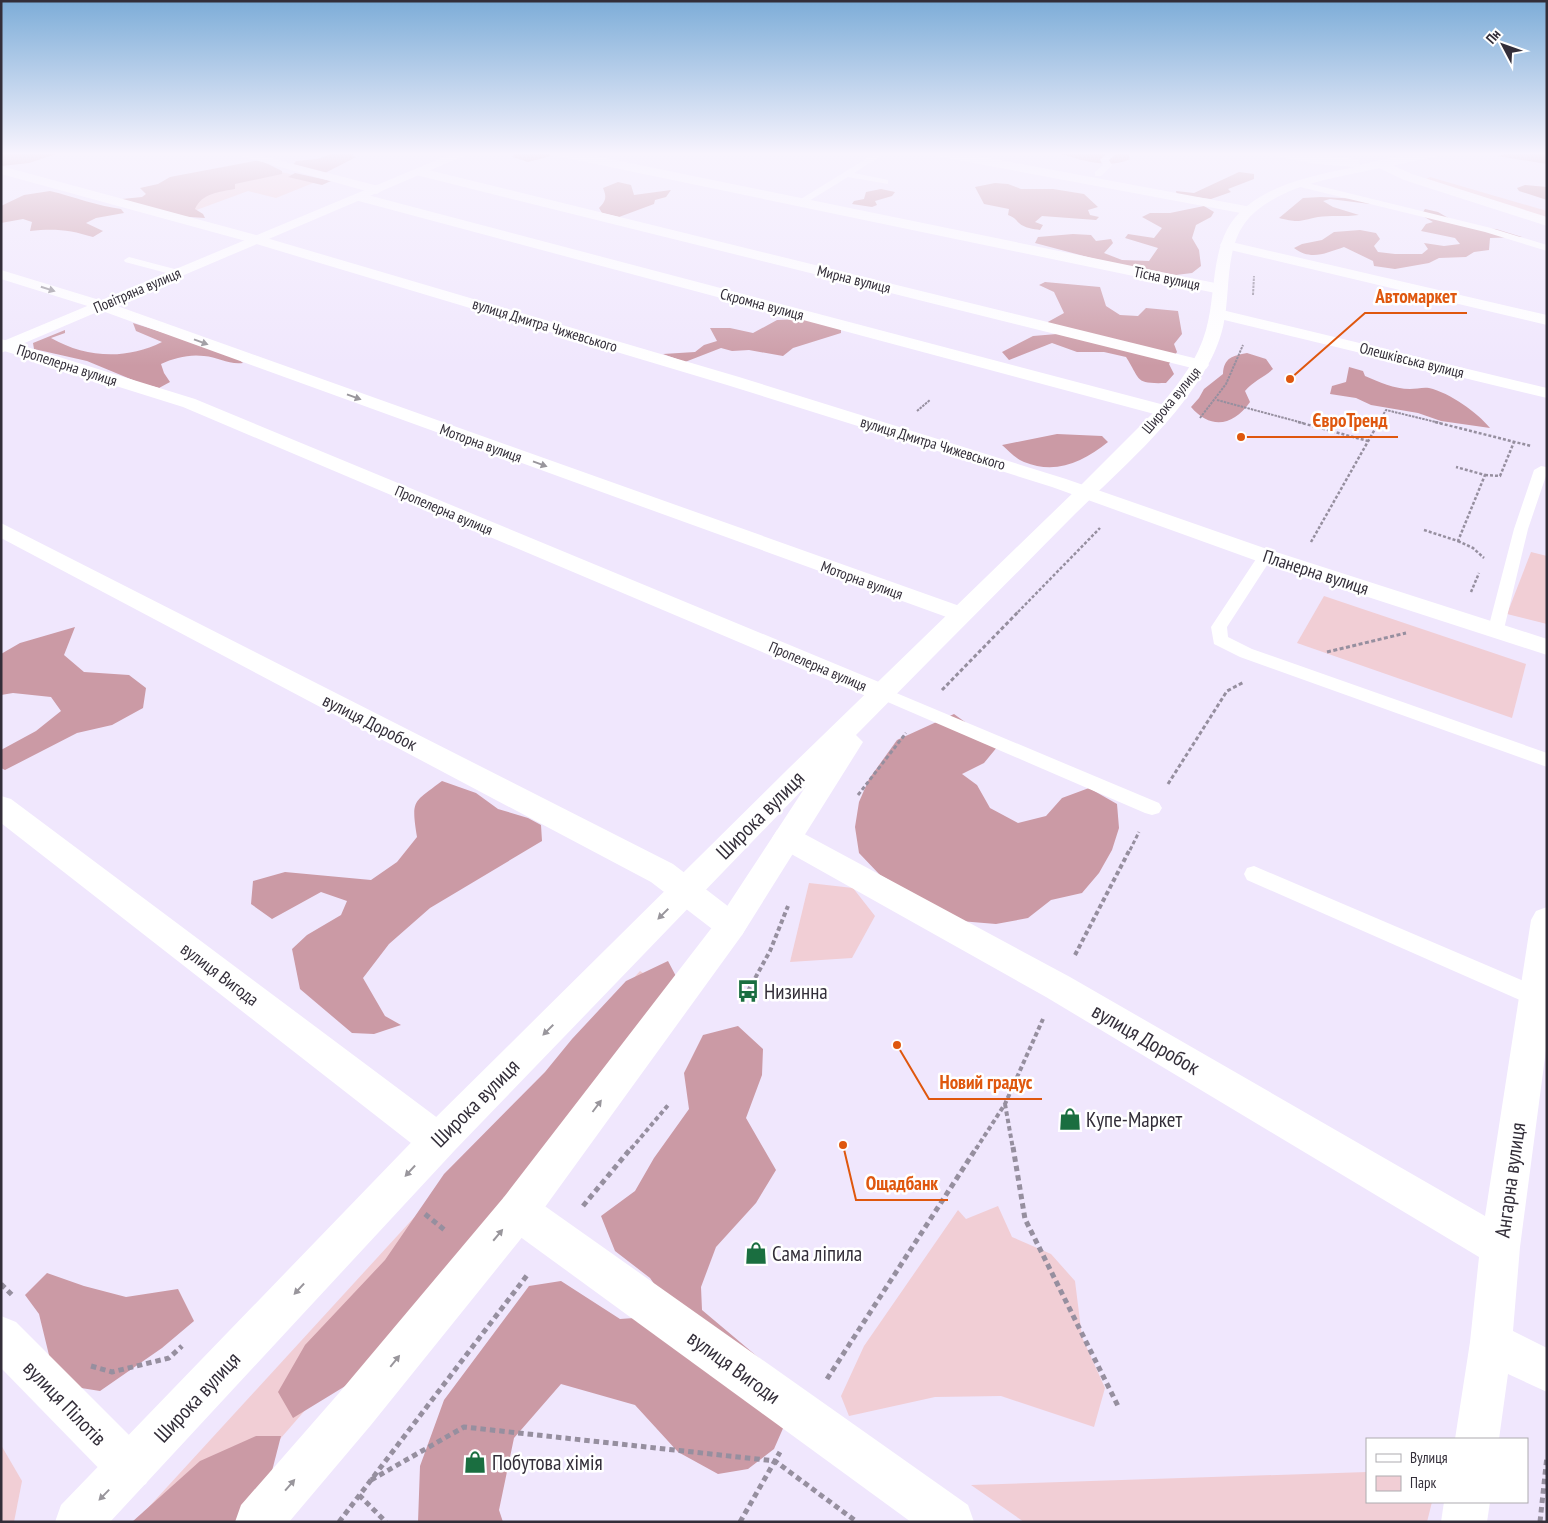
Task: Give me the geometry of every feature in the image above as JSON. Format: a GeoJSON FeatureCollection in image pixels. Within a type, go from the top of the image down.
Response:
{"type":"FeatureCollection","features":[{"type":"Feature","properties":{"kind":"street","name":"вулиця Дмитра Чижевського"},"geometry":{"type":"LineString","coordinates":[[196,223],[733,381],[1086,492]]}},
{"type":"Feature","properties":{"kind":"street","name":"Повітряна вулиця"},"geometry":{"type":"LineString","coordinates":[[3,346],[298,223]]}},
{"type":"Feature","properties":{"kind":"street","name":"Скромна вулиця"},"geometry":{"type":"LineString","coordinates":[[458,223],[1165,411]]}},
{"type":"Feature","properties":{"kind":"street","name":"Мирна вулиця"},"geometry":{"type":"LineString","coordinates":[[626,223],[1200,365]]}},
{"type":"Feature","properties":{"kind":"street","name":"Тісна вулиця"},"geometry":{"type":"LineString","coordinates":[[902,223],[1220,289]]}},
{"type":"Feature","properties":{"kind":"street","name":"Широка вулиця"},"geometry":{"type":"LineString","coordinates":[[78,1522],[438,1141],[960,614],[1086,492],[1165,411],[1200,365],[1212,336],[1218,314],[1227,245],[1237,223]]}},
{"type":"Feature","properties":{"kind":"street"},"geometry":{"type":"LineString","coordinates":[[1227,245],[1547,320]]}},
{"type":"Feature","properties":{"kind":"street","name":"Моторна вулиця"},"geometry":{"type":"LineString","coordinates":[[1,274],[100,305],[960,614]]}},
{"type":"Feature","properties":{"kind":"street","name":"Олешківська вулиця"},"geometry":{"type":"LineString","coordinates":[[1218,314],[1547,392]]}},
{"type":"Feature","properties":{"kind":"street","name":"Пропелерна вулиця"},"geometry":{"type":"LineString","coordinates":[[3,346],[189,404],[882,693]]}},
{"type":"Feature","properties":{"kind":"street","name":"Планерна вулиця"},"geometry":{"type":"LineString","coordinates":[[1086,492],[1265,556],[1547,647]]}},
{"type":"Feature","properties":{"kind":"street","name":"вулиця Доробок"},"geometry":{"type":"LineString","coordinates":[[1,529],[662,873],[731,926]]}},
{"type":"Feature","properties":{"kind":"street","name":"Широка вулиця"},"geometry":{"type":"LineString","coordinates":[[258,1522],[355,1409],[518,1211],[731,926],[882,693]]}},
{"type":"Feature","properties":{"kind":"street","name":"вулиця Вигода"},"geometry":{"type":"LineString","coordinates":[[1,807],[438,1141]]}},
{"type":"Feature","properties":{"kind":"street","name":"вулиця Доробок"},"geometry":{"type":"LineString","coordinates":[[787,838],[1058,987],[1500,1248]]}},
{"type":"Feature","properties":{"kind":"street","name":"Ангарна вулиця"},"geometry":{"type":"LineString","coordinates":[[1477,1438],[1491,1342],[1500,1248],[1547,920]]}},
{"type":"Feature","properties":{"kind":"street","name":"вулиця Вигоди"},"geometry":{"type":"LineString","coordinates":[[518,1211],[951,1522]]}},
{"type":"Feature","properties":{"kind":"street","name":"вулиця Пілотів"},"geometry":{"type":"LineString","coordinates":[[1,1337],[130,1468]]}},
{"type":"Feature","properties":{"kind":"street"},"geometry":{"type":"LineString","coordinates":[[1491,1342],[1547,1371]]}},
{"type":"Feature","properties":{"kind":"street"},"geometry":{"type":"LineString","coordinates":[[1464,1522],[1467,1503]]}},
{"type":"Feature","properties":{"kind":"lane"},"geometry":{"type":"LineString","coordinates":[[1460,223],[1547,248]]}},
{"type":"Feature","properties":{"kind":"lane"},"geometry":{"type":"LineString","coordinates":[[128,260],[178,273]]}},
{"type":"Feature","properties":{"kind":"lane"},"geometry":{"type":"LineString","coordinates":[[1496,629],[1520,529],[1541,470]]}},
{"type":"Feature","properties":{"kind":"lane"},"geometry":{"type":"LineString","coordinates":[[1265,556],[1219,627],[1220,640],[1246,653],[1547,760]]}},
{"type":"Feature","properties":{"kind":"lane"},"geometry":{"type":"LineString","coordinates":[[882,693],[1152,808]]}},
{"type":"Feature","properties":{"kind":"lane"},"geometry":{"type":"LineString","coordinates":[[1254,874],[1537,997]]}},
{"type":"Feature","properties":{"kind":"path"},"geometry":{"type":"LineString","coordinates":[[1253,296],[1254,276]]}},
{"type":"Feature","properties":{"kind":"path"},"geometry":{"type":"LineString","coordinates":[[1182,390],[1368,440]]}},
{"type":"Feature","properties":{"kind":"path"},"geometry":{"type":"LineString","coordinates":[[1297,566],[1386,410],[1537,448],[1541,470]]}},
{"type":"Feature","properties":{"kind":"path"},"geometry":{"type":"LineString","coordinates":[[1456,467],[1485,475],[1500,476],[1514,442]]}},
{"type":"Feature","properties":{"kind":"path"},"geometry":{"type":"LineString","coordinates":[[1458,540],[1485,475]]}},
{"type":"Feature","properties":{"kind":"path"},"geometry":{"type":"LineString","coordinates":[[942,691],[1102,525]]}},
{"type":"Feature","properties":{"kind":"path"},"geometry":{"type":"LineString","coordinates":[[1424,530],[1458,540],[1473,548],[1484,558],[1470,593]]}},
{"type":"Feature","properties":{"kind":"path"},"geometry":{"type":"LineString","coordinates":[[857,796],[912,725]]}},
{"type":"Feature","properties":{"kind":"path"},"geometry":{"type":"LineString","coordinates":[[740,1522],[803,1416],[1005,1104],[1058,987],[1152,808]]}},
{"type":"Feature","properties":{"kind":"path"},"geometry":{"type":"LineString","coordinates":[[748,991],[770,951],[792,897]]}},
{"type":"Feature","properties":{"kind":"path"},"geometry":{"type":"LineString","coordinates":[[581,1209],[669,1104]]}},
{"type":"Feature","properties":{"kind":"path"},"geometry":{"type":"LineString","coordinates":[[1005,1104],[1025,1219],[1119,1408]]}},
{"type":"Feature","properties":{"kind":"path"},"geometry":{"type":"LineString","coordinates":[[420,1210],[455,1238]]}},
{"type":"Feature","properties":{"kind":"path"},"geometry":{"type":"LineString","coordinates":[[339,1522],[528,1274]]}},
{"type":"Feature","properties":{"kind":"path"},"geometry":{"type":"LineString","coordinates":[[88,1365],[112,1372],[169,1358],[190,1338]]}},
{"type":"Feature","properties":{"kind":"path"},"geometry":{"type":"LineString","coordinates":[[371,1480],[464,1426],[775,1461],[857,1522]]}},
{"type":"Feature","properties":{"kind":"path"},"geometry":{"type":"LineString","coordinates":[[1540,1522],[1547,1456]]}},
{"type":"Feature","properties":{"kind":"path"},"geometry":{"type":"LineString","coordinates":[[359,1495],[386,1522]]}},
{"type":"Feature","properties":{"kind":"green space"},"geometry":{"type":"Polygon","coordinates":[[[1531,552],[1547,556],[1547,624],[1507,614],[1531,552]]]}},
{"type":"Feature","properties":{"kind":"green space"},"geometry":{"type":"Polygon","coordinates":[[[1324,596],[1526,664],[1512,718],[1297,643],[1324,596]]]}},
{"type":"Feature","properties":{"kind":"green space"},"geometry":{"type":"Polygon","coordinates":[[[809,883],[853,888],[875,916],[852,958],[790,962],[809,883]]]}},
{"type":"Feature","properties":{"kind":"green space"},"geometry":{"type":"Polygon","coordinates":[[[640,971],[652,979],[455,1238],[260,1462],[135,1522],[640,971]]]}},
{"type":"Feature","properties":{"kind":"green space"},"geometry":{"type":"Polygon","coordinates":[[[998,1206],[1012,1237],[1051,1254],[1075,1281],[1082,1337],[1105,1388],[1094,1427],[1001,1396],[935,1397],[849,1416],[841,1396],[864,1346],[958,1210],[966,1219],[998,1206]]]}},
{"type":"Feature","properties":{"kind":"green space"},"geometry":{"type":"Polygon","coordinates":[[[1,1445],[22,1481],[14,1522],[1,1522],[1,1445]]]}},
{"type":"Feature","properties":{"kind":"green space"},"geometry":{"type":"Polygon","coordinates":[[[1366,1472],[1366,1503],[1432,1503],[1427,1522],[1024,1522],[971,1485],[1366,1472]]]}},
{"type":"Feature","properties":{"kind":"shaded area"},"geometry":{"type":"Polygon","coordinates":[[[32,223],[86,223],[103,231],[93,237],[62,230],[30,231],[32,223]]]}},
{"type":"Feature","properties":{"kind":"shaded area"},"geometry":{"type":"Polygon","coordinates":[[[1019,223],[1038,223],[1043,225],[1040,230],[1019,223]]]}},
{"type":"Feature","properties":{"kind":"shaded area"},"geometry":{"type":"Polygon","coordinates":[[[1153,223],[1200,223],[1196,225],[1192,238],[1199,250],[1201,266],[1192,273],[1176,275],[1129,268],[1035,243],[1038,237],[1073,234],[1091,235],[1096,241],[1111,239],[1113,243],[1104,253],[1122,260],[1149,261],[1158,248],[1125,238],[1128,234],[1154,238],[1162,228],[1153,223]]]}},
{"type":"Feature","properties":{"kind":"shaded area"},"geometry":{"type":"Polygon","coordinates":[[[1457,223],[1477,228],[1496,229],[1522,237],[1490,238],[1489,250],[1474,252],[1466,257],[1439,258],[1429,263],[1395,269],[1374,266],[1373,261],[1344,247],[1319,255],[1306,254],[1294,248],[1302,244],[1322,240],[1334,232],[1360,230],[1376,233],[1380,239],[1374,246],[1378,252],[1422,254],[1428,249],[1424,243],[1444,246],[1460,244],[1455,238],[1421,231],[1426,224],[1457,223]]]}},
{"type":"Feature","properties":{"kind":"shaded area"},"geometry":{"type":"Polygon","coordinates":[[[1045,282],[1100,287],[1106,306],[1120,315],[1138,316],[1146,308],[1178,311],[1182,334],[1174,344],[1177,352],[1169,364],[1174,374],[1166,383],[1148,383],[1137,376],[1126,357],[1104,352],[1077,352],[1052,343],[1009,360],[1002,352],[1033,336],[1057,334],[1046,323],[1064,313],[1054,292],[1039,285],[1045,282]]]}},
{"type":"Feature","properties":{"kind":"shaded area"},"geometry":{"type":"Polygon","coordinates":[[[803,319],[841,328],[841,333],[793,348],[783,356],[749,350],[732,351],[721,348],[685,362],[663,354],[695,352],[704,345],[717,341],[710,328],[730,328],[753,333],[777,320],[803,319]]]}},
{"type":"Feature","properties":{"kind":"shaded area"},"geometry":{"type":"Polygon","coordinates":[[[133,323],[234,355],[243,363],[233,363],[198,356],[176,358],[161,364],[170,382],[159,388],[140,383],[87,361],[34,349],[33,343],[65,330],[65,333],[51,338],[64,345],[92,353],[120,354],[134,352],[162,342],[136,331],[133,323]]]}},
{"type":"Feature","properties":{"kind":"shaded area"},"geometry":{"type":"Polygon","coordinates":[[[1247,353],[1266,359],[1273,369],[1245,391],[1250,402],[1243,410],[1229,420],[1214,422],[1206,419],[1191,407],[1204,389],[1223,374],[1225,364],[1230,358],[1247,353]]]}},
{"type":"Feature","properties":{"kind":"shaded area"},"geometry":{"type":"Polygon","coordinates":[[[1349,367],[1363,371],[1365,376],[1392,386],[1404,389],[1429,388],[1437,390],[1471,410],[1490,428],[1441,421],[1418,413],[1371,405],[1356,398],[1330,394],[1332,386],[1346,382],[1349,367]]]}},
{"type":"Feature","properties":{"kind":"shaded area"},"geometry":{"type":"Polygon","coordinates":[[[1057,434],[1102,436],[1108,442],[1079,461],[1058,467],[1036,466],[1021,461],[1002,445],[1057,434]]]}},
{"type":"Feature","properties":{"kind":"shaded area"},"geometry":{"type":"Polygon","coordinates":[[[75,627],[64,655],[84,672],[129,675],[146,688],[143,708],[112,725],[77,733],[5,770],[1,768],[1,750],[36,731],[61,711],[51,697],[13,693],[1,695],[1,654],[20,643],[75,627]]]}},
{"type":"Feature","properties":{"kind":"shaded area"},"geometry":{"type":"Polygon","coordinates":[[[954,714],[998,746],[984,763],[962,774],[977,785],[990,808],[1018,823],[1046,816],[1062,798],[1089,788],[1117,804],[1119,828],[1112,850],[1099,873],[1082,893],[1051,900],[1028,918],[996,924],[960,921],[880,875],[859,853],[855,827],[859,802],[869,779],[897,740],[954,714]]]}},
{"type":"Feature","properties":{"kind":"shaded area"},"geometry":{"type":"Polygon","coordinates":[[[442,781],[476,793],[498,809],[528,818],[541,825],[542,841],[430,908],[389,944],[363,978],[385,1016],[401,1025],[374,1034],[352,1033],[300,989],[292,949],[307,935],[341,915],[347,901],[321,892],[272,919],[251,904],[253,881],[285,872],[371,880],[397,862],[417,837],[414,815],[416,803],[442,781]]]}},
{"type":"Feature","properties":{"kind":"shaded area"},"geometry":{"type":"Polygon","coordinates":[[[668,961],[680,984],[663,1010],[347,1385],[293,1418],[278,1392],[305,1345],[385,1260],[444,1174],[545,1072],[572,1039],[626,981],[668,961]]]}},
{"type":"Feature","properties":{"kind":"shaded area"},"geometry":{"type":"Polygon","coordinates":[[[738,1026],[763,1049],[762,1075],[746,1118],[776,1170],[756,1203],[716,1247],[701,1287],[702,1310],[779,1375],[791,1410],[774,1449],[748,1469],[718,1474],[678,1452],[635,1405],[561,1384],[514,1438],[499,1510],[503,1522],[418,1522],[420,1466],[444,1400],[529,1286],[561,1281],[620,1319],[676,1315],[650,1278],[615,1251],[601,1216],[635,1191],[654,1158],[689,1109],[684,1073],[703,1035],[738,1026]]]}},
{"type":"Feature","properties":{"kind":"shaded area"},"geometry":{"type":"Polygon","coordinates":[[[47,1273],[84,1286],[126,1297],[178,1289],[194,1321],[162,1348],[100,1391],[56,1384],[39,1314],[25,1295],[47,1273]]]}},
{"type":"Feature","properties":{"kind":"shaded area"},"geometry":{"type":"Polygon","coordinates":[[[256,1436],[281,1436],[272,1471],[243,1522],[132,1522],[200,1461],[256,1436]]]}},
{"type":"Feature","properties":{"kind":"place","name":"Автомаркет"},"geometry":{"type":"Point","coordinates":[1290,379]}},
{"type":"Feature","properties":{"kind":"place","name":"ЄвроТренд"},"geometry":{"type":"Point","coordinates":[1241,437]}},
{"type":"Feature","properties":{"kind":"place","name":"Низинна"},"geometry":{"type":"Point","coordinates":[748,991]}},
{"type":"Feature","properties":{"kind":"place","name":"Новий градус"},"geometry":{"type":"Point","coordinates":[897,1045]}},
{"type":"Feature","properties":{"kind":"place","name":"Купе-Маркет"},"geometry":{"type":"Point","coordinates":[1070,1119]}},
{"type":"Feature","properties":{"kind":"place","name":"Ощадбанк"},"geometry":{"type":"Point","coordinates":[843,1145]}},
{"type":"Feature","properties":{"kind":"place","name":"Сама ліпила"},"geometry":{"type":"Point","coordinates":[756,1253]}},
{"type":"Feature","properties":{"kind":"place","name":"Побутова хімія"},"geometry":{"type":"Point","coordinates":[475,1462]}}]}
